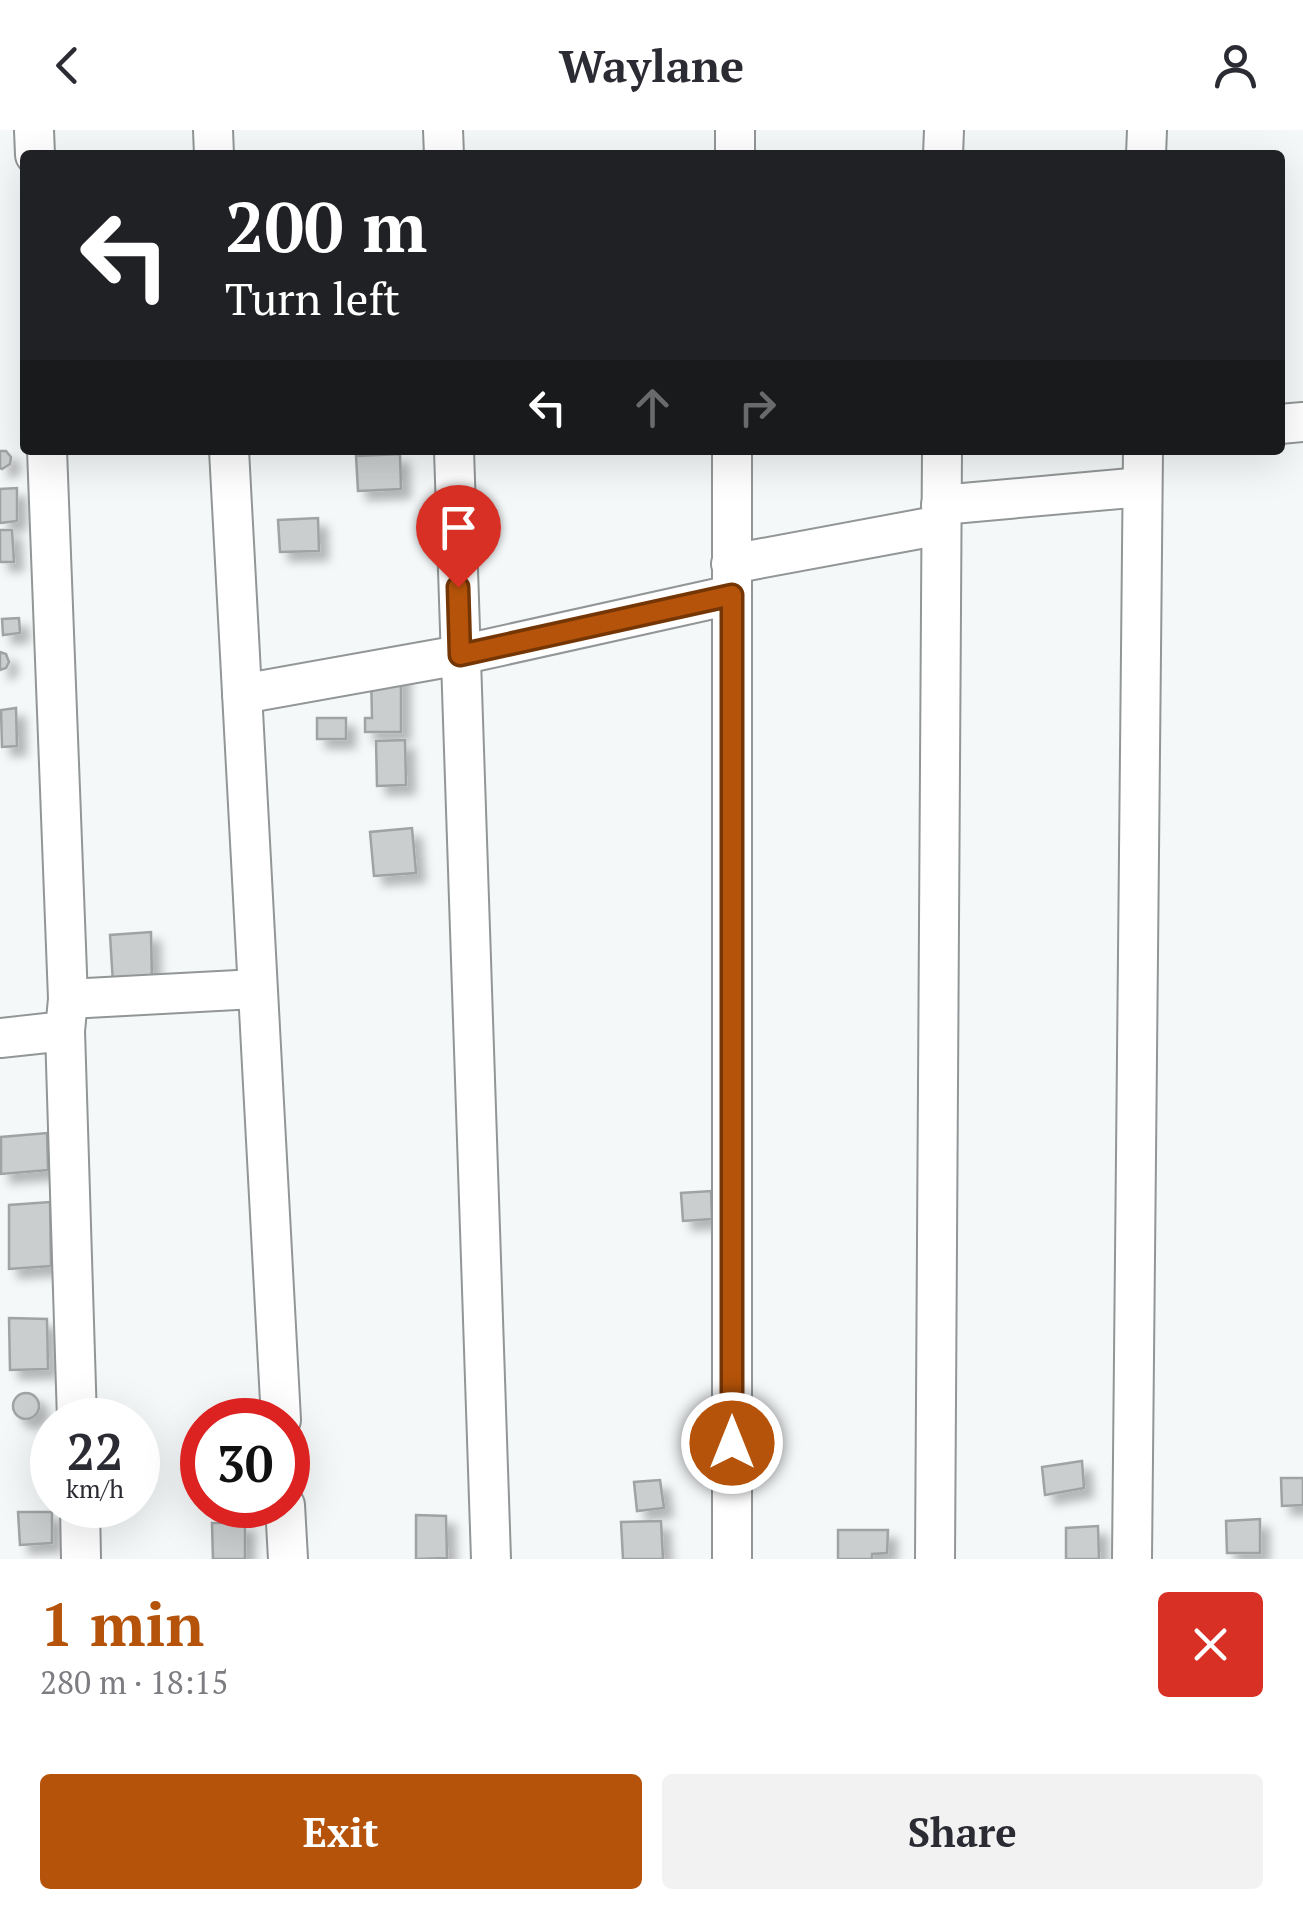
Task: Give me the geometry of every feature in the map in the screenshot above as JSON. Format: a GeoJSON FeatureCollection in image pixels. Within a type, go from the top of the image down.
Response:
{"type":"FeatureCollection","features":[{"type":"Feature","properties":{"kind":"street"},"geometry":{"type":"LineString","coordinates":[[46,455],[76,1398]]}},
{"type":"Feature","properties":{"kind":"street"},"geometry":{"type":"LineString","coordinates":[[229,455],[280,1398]]}},
{"type":"Feature","properties":{"kind":"street"},"geometry":{"type":"LineString","coordinates":[[454,455],[491,1559]]}},
{"type":"Feature","properties":{"kind":"street"},"geometry":{"type":"LineString","coordinates":[[732,455],[732,1559]]}},
{"type":"Feature","properties":{"kind":"street"},"geometry":{"type":"LineString","coordinates":[[934,1559],[942,455]]}},
{"type":"Feature","properties":{"kind":"street"},"geometry":{"type":"LineString","coordinates":[[242,694],[460,655],[731,580],[941,515],[1143,468],[1132,1559]]}},
{"type":"Feature","properties":{"kind":"street"},"geometry":{"type":"LineString","coordinates":[[0,1038],[67,1015],[258,989]]}},
{"type":"Feature","properties":{"kind":"street"},"geometry":{"type":"LineString","coordinates":[[81,1528],[82,1559]]}},
{"type":"Feature","properties":{"kind":"street"},"geometry":{"type":"LineString","coordinates":[[287,1528],[288,1559]]}},
{"type":"Feature","properties":{"kind":"building"},"geometry":{"type":"Polygon","coordinates":[[[0,451],[11,457],[10,464],[2,469],[0,468],[0,451]]]}},
{"type":"Feature","properties":{"kind":"building"},"geometry":{"type":"Polygon","coordinates":[[[400,455],[401,489],[358,491],[356,456],[400,455]]]}},
{"type":"Feature","properties":{"kind":"building"},"geometry":{"type":"Polygon","coordinates":[[[17,488],[17,521],[0,523],[0,489],[17,488]]]}},
{"type":"Feature","properties":{"kind":"building"},"geometry":{"type":"Polygon","coordinates":[[[318,518],[319,551],[280,552],[278,520],[318,518]]]}},
{"type":"Feature","properties":{"kind":"building"},"geometry":{"type":"Polygon","coordinates":[[[0,530],[12,530],[14,562],[0,562],[0,530]]]}},
{"type":"Feature","properties":{"kind":"building"},"geometry":{"type":"Polygon","coordinates":[[[19,618],[20,633],[3,635],[2,619],[19,618]]]}},
{"type":"Feature","properties":{"kind":"building"},"geometry":{"type":"Polygon","coordinates":[[[0,652],[6,654],[9,662],[0,670],[0,652]]]}},
{"type":"Feature","properties":{"kind":"building"},"geometry":{"type":"Polygon","coordinates":[[[401,669],[401,732],[365,732],[365,718],[372,718],[371,670],[401,669]]]}},
{"type":"Feature","properties":{"kind":"building"},"geometry":{"type":"Polygon","coordinates":[[[16,708],[17,746],[2,747],[1,710],[16,708]]]}},
{"type":"Feature","properties":{"kind":"building"},"geometry":{"type":"Polygon","coordinates":[[[317,718],[346,718],[346,739],[317,739],[317,718]]]}},
{"type":"Feature","properties":{"kind":"building"},"geometry":{"type":"Polygon","coordinates":[[[405,740],[406,785],[377,786],[376,741],[405,740]]]}},
{"type":"Feature","properties":{"kind":"building"},"geometry":{"type":"Polygon","coordinates":[[[412,828],[416,873],[374,876],[370,832],[412,828]]]}},
{"type":"Feature","properties":{"kind":"building"},"geometry":{"type":"Polygon","coordinates":[[[151,932],[152,982],[113,983],[110,935],[151,932]]]}},
{"type":"Feature","properties":{"kind":"building"},"geometry":{"type":"Polygon","coordinates":[[[47,1133],[48,1170],[1,1174],[1,1137],[47,1133]]]}},
{"type":"Feature","properties":{"kind":"building"},"geometry":{"type":"Polygon","coordinates":[[[711,1191],[712,1219],[683,1221],[681,1193],[711,1191]]]}},
{"type":"Feature","properties":{"kind":"building"},"geometry":{"type":"Polygon","coordinates":[[[50,1202],[51,1266],[9,1269],[9,1205],[50,1202]]]}},
{"type":"Feature","properties":{"kind":"building"},"geometry":{"type":"Polygon","coordinates":[[[9,1318],[47,1319],[48,1369],[10,1370],[9,1318]]]}},
{"type":"Feature","properties":{"kind":"building"},"geometry":{"type":"Polygon","coordinates":[[[26,1393],[35,1397],[30,1398],[30,1418],[17,1415],[13,1406],[17,1397],[26,1393]]]}},
{"type":"Feature","properties":{"kind":"building"},"geometry":{"type":"Polygon","coordinates":[[[1082,1461],[1084,1488],[1045,1495],[1042,1467],[1082,1461]]]}},
{"type":"Feature","properties":{"kind":"building"},"geometry":{"type":"Polygon","coordinates":[[[1281,1478],[1303,1478],[1303,1505],[1282,1506],[1281,1478]]]}},
{"type":"Feature","properties":{"kind":"building"},"geometry":{"type":"Polygon","coordinates":[[[660,1480],[664,1508],[637,1511],[634,1482],[660,1480]]]}},
{"type":"Feature","properties":{"kind":"building"},"geometry":{"type":"Polygon","coordinates":[[[18,1512],[30,1512],[30,1528],[52,1528],[52,1543],[20,1545],[18,1512]]]}},
{"type":"Feature","properties":{"kind":"building"},"geometry":{"type":"Polygon","coordinates":[[[416,1515],[446,1516],[447,1558],[416,1559],[416,1515]]]}},
{"type":"Feature","properties":{"kind":"building"},"geometry":{"type":"Polygon","coordinates":[[[1260,1519],[1260,1553],[1227,1553],[1226,1521],[1260,1519]]]}},
{"type":"Feature","properties":{"kind":"building"},"geometry":{"type":"Polygon","coordinates":[[[661,1521],[663,1559],[623,1559],[621,1522],[661,1521]]]}},
{"type":"Feature","properties":{"kind":"building"},"geometry":{"type":"Polygon","coordinates":[[[1098,1526],[1099,1559],[1066,1559],[1066,1528],[1098,1526]]]}},
{"type":"Feature","properties":{"kind":"building"},"geometry":{"type":"Polygon","coordinates":[[[212,1528],[245,1528],[245,1559],[213,1559],[212,1528]]]}},
{"type":"Feature","properties":{"kind":"building"},"geometry":{"type":"Polygon","coordinates":[[[838,1530],[888,1530],[887,1553],[872,1554],[872,1559],[838,1559],[838,1530]]]}},
{"type":"Feature","properties":{"kind":"route"},"geometry":{"type":"LineString","coordinates":[[458,587],[460,655],[732,595],[732,1443]]}}]}
